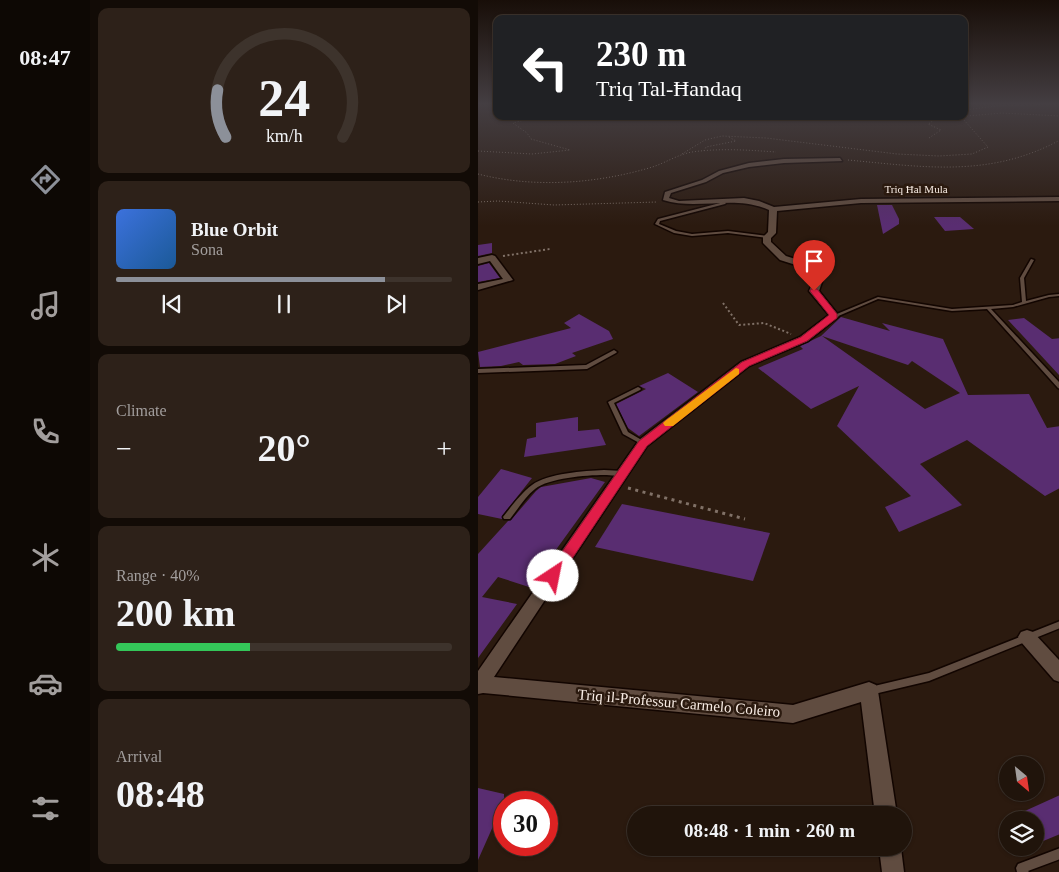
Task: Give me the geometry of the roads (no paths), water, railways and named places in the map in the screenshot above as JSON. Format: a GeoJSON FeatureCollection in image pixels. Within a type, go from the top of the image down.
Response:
{"type":"FeatureCollection","features":[{"type":"Feature","properties":{"kind":"street"},"geometry":{"type":"LineString","coordinates":[[479,685],[643,443],[745,364],[804,339],[834,316],[814,291],[818,282],[802,264],[783,258],[767,243],[767,237],[772,233],[773,210],[757,202],[744,200],[679,203],[665,199],[668,192],[704,181],[721,172],[749,165],[784,161],[840,160]]}},
{"type":"Feature","properties":{"kind":"street","name":"Triq Ħal Mula"},"geometry":{"type":"LineString","coordinates":[[773,210],[861,201],[1060,199]]}},
{"type":"Feature","properties":{"kind":"street"},"geometry":{"type":"LineString","coordinates":[[478,261],[492,258],[509,280],[478,287]]}},
{"type":"Feature","properties":{"kind":"street"},"geometry":{"type":"LineString","coordinates":[[1026,637],[1060,674]]}},
{"type":"Feature","properties":{"kind":"street","name":"Triq il-Professur Carmelo Coleiro"},"geometry":{"type":"LineString","coordinates":[[479,685],[793,714],[869,691]]}},
{"type":"Feature","properties":{"kind":"street"},"geometry":{"type":"LineString","coordinates":[[869,691],[885,806]]}},
{"type":"Feature","properties":{"kind":"street"},"geometry":{"type":"LineString","coordinates":[[891,856],[893,872]]}},
{"type":"Feature","properties":{"kind":"lane"},"geometry":{"type":"LineString","coordinates":[[724,203],[659,220],[658,224],[675,232],[692,235],[728,232],[767,237]]}},
{"type":"Feature","properties":{"kind":"lane"},"geometry":{"type":"LineString","coordinates":[[1024,303],[1022,278],[1032,260]]}},
{"type":"Feature","properties":{"kind":"lane"},"geometry":{"type":"LineString","coordinates":[[834,316],[878,298],[952,310],[988,309],[1060,295]]}},
{"type":"Feature","properties":{"kind":"lane"},"geometry":{"type":"LineString","coordinates":[[988,309],[1060,387]]}},
{"type":"Feature","properties":{"kind":"lane"},"geometry":{"type":"LineString","coordinates":[[478,371],[587,367],[614,352]]}},
{"type":"Feature","properties":{"kind":"lane"},"geometry":{"type":"LineString","coordinates":[[638,389],[611,402],[625,433],[643,443]]}},
{"type":"Feature","properties":{"kind":"lane"},"geometry":{"type":"LineString","coordinates":[[507,517],[535,485],[566,476],[606,471],[624,473]]}},
{"type":"Feature","properties":{"kind":"lane","name":"Triq il-Professur Carmelo Coleiro"},"geometry":{"type":"LineString","coordinates":[[869,691],[929,677],[1060,624]]}},
{"type":"Feature","properties":{"kind":"lane"},"geometry":{"type":"LineString","coordinates":[[1023,872],[1022,868],[1060,853]]}}]}
